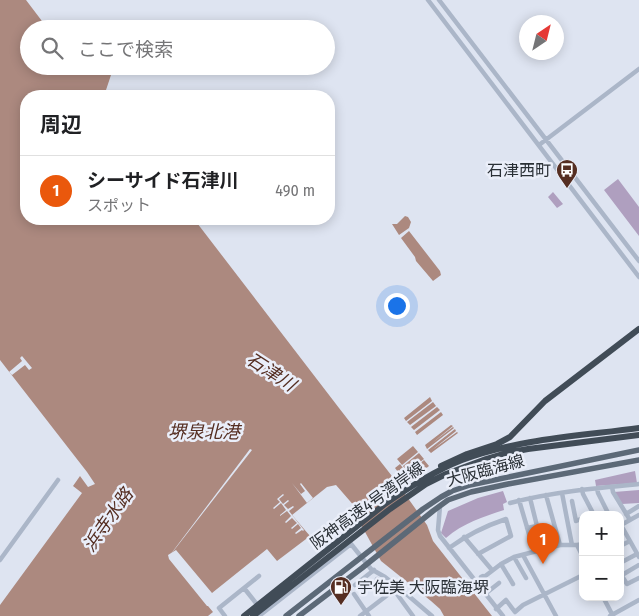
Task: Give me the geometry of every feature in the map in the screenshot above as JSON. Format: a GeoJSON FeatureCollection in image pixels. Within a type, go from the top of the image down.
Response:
{"type":"FeatureCollection","features":[{"type":"Feature","properties":{"kind":"highway"},"geometry":{"type":"LineString","coordinates":[[406,490],[445,464],[510,437],[545,401],[637,330]]}},
{"type":"Feature","properties":{"kind":"highway","name":"阪神高速4号湾岸線"},"geometry":{"type":"LineString","coordinates":[[244,616],[366,519],[406,490],[442,469],[461,460],[503,448],[546,440],[639,428]]}},
{"type":"Feature","properties":{"kind":"highway","name":"阪神高速4号湾岸線"},"geometry":{"type":"LineString","coordinates":[[253,616],[410,494],[464,466],[506,453],[528,449],[639,435]]}},
{"type":"Feature","properties":{"kind":"main road","name":"大阪臨海線"},"geometry":{"type":"LineString","coordinates":[[286,616],[423,509],[452,491],[470,485],[639,450]]}},
{"type":"Feature","properties":{"kind":"main road","name":"大阪臨海線"},"geometry":{"type":"LineString","coordinates":[[299,616],[448,500],[471,492],[508,484],[639,460]]}},
{"type":"Feature","properties":{"kind":"street"},"geometry":{"type":"LineString","coordinates":[[428,0],[639,277]]}},
{"type":"Feature","properties":{"kind":"street"},"geometry":{"type":"LineString","coordinates":[[439,0],[639,261]]}},
{"type":"Feature","properties":{"kind":"street"},"geometry":{"type":"LineString","coordinates":[[539,145],[639,68]]}},
{"type":"Feature","properties":{"kind":"street"},"geometry":{"type":"LineString","coordinates":[[0,560],[58,480]]}},
{"type":"Feature","properties":{"kind":"street"},"geometry":{"type":"LineString","coordinates":[[510,503],[582,489],[639,484]]}},
{"type":"Feature","properties":{"kind":"street"},"geometry":{"type":"LineString","coordinates":[[612,486],[613,492],[630,520]]}},
{"type":"Feature","properties":{"kind":"street"},"geometry":{"type":"LineString","coordinates":[[597,488],[607,511]]}},
{"type":"Feature","properties":{"kind":"street"},"geometry":{"type":"LineString","coordinates":[[582,489],[592,511]]}},
{"type":"Feature","properties":{"kind":"street"},"geometry":{"type":"LineString","coordinates":[[481,577],[484,577],[514,557],[560,545],[577,545],[562,493]]}},
{"type":"Feature","properties":{"kind":"street"},"geometry":{"type":"LineString","coordinates":[[546,495],[560,545]]}},
{"type":"Feature","properties":{"kind":"street"},"geometry":{"type":"LineString","coordinates":[[528,528],[537,526],[530,498]]}},
{"type":"Feature","properties":{"kind":"street"},"geometry":{"type":"LineString","coordinates":[[519,500],[534,552]]}},
{"type":"Feature","properties":{"kind":"street"},"geometry":{"type":"LineString","coordinates":[[572,501],[576,521],[579,520]]}},
{"type":"Feature","properties":{"kind":"street"},"geometry":{"type":"LineString","coordinates":[[440,506],[438,530],[440,536],[502,616]]}},
{"type":"Feature","properties":{"kind":"street"},"geometry":{"type":"LineString","coordinates":[[626,514],[639,506]]}},
{"type":"Feature","properties":{"kind":"street"},"geometry":{"type":"LineString","coordinates":[[624,523],[639,515]]}},
{"type":"Feature","properties":{"kind":"street"},"geometry":{"type":"LineString","coordinates":[[449,548],[464,537],[506,518],[512,536],[478,554]]}},
{"type":"Feature","properties":{"kind":"street"},"geometry":{"type":"LineString","coordinates":[[624,534],[638,555],[624,561]]}},
{"type":"Feature","properties":{"kind":"street"},"geometry":{"type":"LineString","coordinates":[[464,537],[492,570]]}},
{"type":"Feature","properties":{"kind":"street"},"geometry":{"type":"LineString","coordinates":[[624,544],[630,541]]}},
{"type":"Feature","properties":{"kind":"street"},"geometry":{"type":"LineString","coordinates":[[244,588],[261,614],[351,544],[367,564],[432,616]]}},
{"type":"Feature","properties":{"kind":"street"},"geometry":{"type":"LineString","coordinates":[[523,555],[556,616]]}},
{"type":"Feature","properties":{"kind":"street"},"geometry":{"type":"LineString","coordinates":[[514,557],[526,578]]}},
{"type":"Feature","properties":{"kind":"street"},"geometry":{"type":"LineString","coordinates":[[501,564],[513,584]]}},
{"type":"Feature","properties":{"kind":"street"},"geometry":{"type":"LineString","coordinates":[[624,573],[639,566]]}},
{"type":"Feature","properties":{"kind":"street"},"geometry":{"type":"LineString","coordinates":[[356,585],[374,570]]}},
{"type":"Feature","properties":{"kind":"street"},"geometry":{"type":"LineString","coordinates":[[225,616],[219,608],[259,576]]}},
{"type":"Feature","properties":{"kind":"street"},"geometry":{"type":"LineString","coordinates":[[496,609],[506,600],[515,612],[523,605],[579,576]]}},
{"type":"Feature","properties":{"kind":"street"},"geometry":{"type":"LineString","coordinates":[[624,579],[627,584],[639,578]]}},
{"type":"Feature","properties":{"kind":"street"},"geometry":{"type":"LineString","coordinates":[[377,579],[394,590],[413,616]]}},
{"type":"Feature","properties":{"kind":"street"},"geometry":{"type":"LineString","coordinates":[[485,594],[499,583]]}},
{"type":"Feature","properties":{"kind":"street"},"geometry":{"type":"LineString","coordinates":[[360,616],[368,614],[394,590]]}},
{"type":"Feature","properties":{"kind":"street"},"geometry":{"type":"LineString","coordinates":[[354,594],[368,614]]}},
{"type":"Feature","properties":{"kind":"street"},"geometry":{"type":"LineString","coordinates":[[605,601],[612,616],[639,600]]}},
{"type":"Feature","properties":{"kind":"shaded area"},"geometry":{"type":"Polygon","coordinates":[[[618,179],[639,207],[639,236],[604,190],[618,179]]]}},
{"type":"Feature","properties":{"kind":"shaded area"},"geometry":{"type":"Polygon","coordinates":[[[553,192],[563,204],[557,208],[548,197],[553,192]]]}},
{"type":"Feature","properties":{"kind":"shaded area"},"geometry":{"type":"Polygon","coordinates":[[[635,471],[637,483],[596,486],[595,480],[635,471]]]}},
{"type":"Feature","properties":{"kind":"shaded area"},"geometry":{"type":"Polygon","coordinates":[[[639,490],[639,503],[622,504],[614,492],[639,490]]]}},
{"type":"Feature","properties":{"kind":"shaded area"},"geometry":{"type":"Polygon","coordinates":[[[503,491],[507,502],[503,504],[504,510],[466,524],[446,538],[441,533],[448,511],[478,498],[503,491]]]}},
{"type":"Feature","properties":{"kind":"water","name":"堺泉北港"},"geometry":{"type":"Polygon","coordinates":[[[0,0],[26,0],[41,20],[20,20],[20,75],[111,75],[106,90],[20,90],[20,225],[199,225],[395,480],[427,525],[433,541],[492,616],[444,616],[440,609],[431,601],[381,561],[354,512],[356,508],[336,485],[327,487],[292,515],[310,536],[277,561],[267,549],[212,593],[176,550],[168,555],[169,559],[213,612],[208,616],[0,616],[0,605],[82,493],[73,486],[80,476],[88,487],[95,484],[0,360],[0,0]]]}},
{"type":"Feature","properties":{"kind":"water"},"geometry":{"type":"Polygon","coordinates":[[[405,216],[411,222],[409,228],[399,235],[392,224],[397,224],[405,216]]]}},
{"type":"Feature","properties":{"kind":"water"},"geometry":{"type":"Polygon","coordinates":[[[409,231],[440,271],[441,275],[433,281],[416,261],[401,238],[409,231]]]}},
{"type":"Feature","properties":{"kind":"water"},"geometry":{"type":"Polygon","coordinates":[[[430,397],[432,401],[406,421],[404,418],[430,397]]]}},
{"type":"Feature","properties":{"kind":"water"},"geometry":{"type":"Polygon","coordinates":[[[433,402],[436,406],[410,425],[407,422],[433,402]]]}},
{"type":"Feature","properties":{"kind":"water"},"geometry":{"type":"Polygon","coordinates":[[[437,407],[440,410],[414,430],[411,427],[437,407]]]}},
{"type":"Feature","properties":{"kind":"water"},"geometry":{"type":"Polygon","coordinates":[[[441,412],[443,415],[417,435],[415,432],[441,412]]]}},
{"type":"Feature","properties":{"kind":"water"},"geometry":{"type":"Polygon","coordinates":[[[451,425],[453,426],[432,443],[454,428],[427,449],[425,445],[451,425]]]}},
{"type":"Feature","properties":{"kind":"water"},"geometry":{"type":"Polygon","coordinates":[[[455,429],[456,431],[432,450],[458,433],[431,453],[428,450],[455,429]]]}},
{"type":"Feature","properties":{"kind":"water"},"geometry":{"type":"Polygon","coordinates":[[[413,446],[418,452],[402,465],[397,459],[413,446]]]}},
{"type":"Feature","properties":{"kind":"water"},"geometry":{"type":"Polygon","coordinates":[[[419,453],[424,459],[407,472],[403,466],[419,453]]]}},
{"type":"Feature","properties":{"kind":"water"},"geometry":{"type":"Polygon","coordinates":[[[424,460],[429,466],[413,479],[408,473],[424,460]]]}},
{"type":"Feature","properties":{"kind":"water"},"geometry":{"type":"Polygon","coordinates":[[[400,464],[412,480],[407,484],[395,468],[400,464]]]}},
{"type":"Feature","properties":{"kind":"pier"},"geometry":{"type":"Polygon","coordinates":[[[22,356],[32,368],[29,370],[25,365],[12,375],[9,372],[22,361],[20,358],[22,356]]]}},
{"type":"Feature","properties":{"kind":"pier"},"geometry":{"type":"Polygon","coordinates":[[[250,449],[252,450],[170,555],[250,449]]]}},
{"type":"Feature","properties":{"kind":"pier"},"geometry":{"type":"Polygon","coordinates":[[[292,483],[301,494],[305,491],[301,483],[313,498],[307,503],[292,483]]]}},
{"type":"Feature","properties":{"kind":"pier"},"geometry":{"type":"Polygon","coordinates":[[[283,494],[279,499],[283,504],[289,501],[284,505],[288,509],[294,507],[289,511],[304,530],[296,534],[301,528],[298,524],[291,528],[297,523],[292,518],[285,522],[291,516],[287,511],[280,516],[286,510],[281,503],[273,508],[280,502],[277,499],[283,494]]]}},
{"type":"Feature","properties":{"kind":"place","name":"石津西町"},"geometry":{"type":"Point","coordinates":[567,189]}},
{"type":"Feature","properties":{"kind":"place","name":"シーサイド石津川"},"geometry":{"type":"Point","coordinates":[543,564]}},
{"type":"Feature","properties":{"kind":"place","name":"宇佐美 大阪臨海堺"},"geometry":{"type":"Point","coordinates":[341,606]}},
{"type":"Feature","properties":{"kind":"water label","name":"石津川"},"geometry":{"type":"Point","coordinates":[271,372]}},
{"type":"Feature","properties":{"kind":"water label","name":"浜寺水路"},"geometry":{"type":"Point","coordinates":[108,520]}}]}
